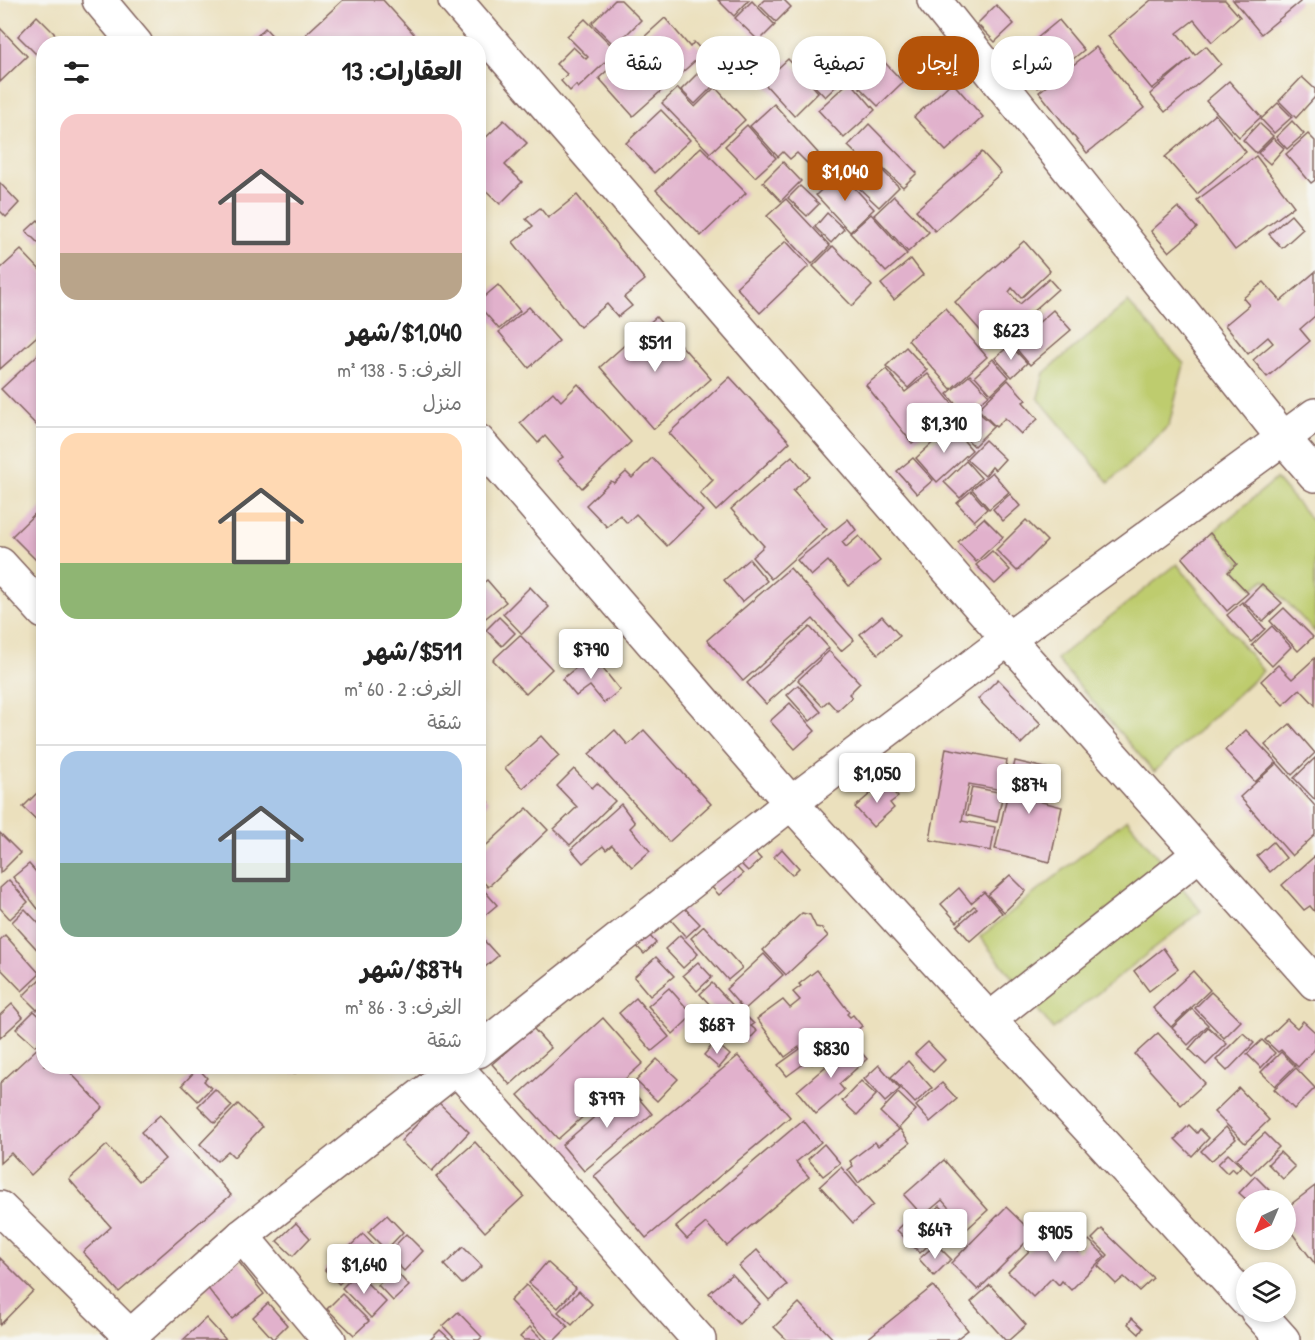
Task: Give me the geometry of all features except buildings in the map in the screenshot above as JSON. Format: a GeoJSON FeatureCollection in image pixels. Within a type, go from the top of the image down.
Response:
{"type":"FeatureCollection","features":[{"type":"Feature","properties":{"kind":"street"},"geometry":{"type":"LineString","coordinates":[[99,0],[129,36]]}},
{"type":"Feature","properties":{"kind":"street"},"geometry":{"type":"LineString","coordinates":[[455,0],[1008,639],[1315,983]]}},
{"type":"Feature","properties":{"kind":"street"},"geometry":{"type":"LineString","coordinates":[[934,0],[1315,475]]}},
{"type":"Feature","properties":{"kind":"street"},"geometry":{"type":"LineString","coordinates":[[486,1044],[791,803],[1008,639],[1315,415]]}},
{"type":"Feature","properties":{"kind":"street"},"geometry":{"type":"LineString","coordinates":[[486,450],[791,803],[1236,1289]]}},
{"type":"Feature","properties":{"kind":"street"},"geometry":{"type":"LineString","coordinates":[[0,564],[36,603]]}},
{"type":"Feature","properties":{"kind":"street"},"geometry":{"type":"LineString","coordinates":[[990,1019],[1199,854]]}},
{"type":"Feature","properties":{"kind":"street"},"geometry":{"type":"LineString","coordinates":[[0,1208],[128,1338],[242,1236],[448,1074]]}},
{"type":"Feature","properties":{"kind":"street"},"geometry":{"type":"LineString","coordinates":[[471,1074],[699,1340]]}},
{"type":"Feature","properties":{"kind":"street"},"geometry":{"type":"LineString","coordinates":[[242,1236],[329,1340]]}},
{"type":"Feature","properties":{"kind":"street"},"geometry":{"type":"LineString","coordinates":[[1267,1322],[1283,1340]]}},
{"type":"Feature","properties":{"kind":"green space"},"geometry":{"type":"Polygon","coordinates":[[[1128,302],[1184,364],[1169,425],[1109,483],[1038,398],[1044,373],[1128,302]]]}},
{"type":"Feature","properties":{"kind":"green space"},"geometry":{"type":"Polygon","coordinates":[[[1276,479],[1315,524],[1315,632],[1265,579],[1253,589],[1234,568],[1240,562],[1214,531],[1276,479]]]}},
{"type":"Feature","properties":{"kind":"green space"},"geometry":{"type":"Polygon","coordinates":[[[1177,564],[1263,671],[1154,772],[1056,659],[1177,564]]]}},
{"type":"Feature","properties":{"kind":"green space"},"geometry":{"type":"Polygon","coordinates":[[[1127,819],[1201,911],[1053,1029],[980,937],[1127,819]]]}}]}
